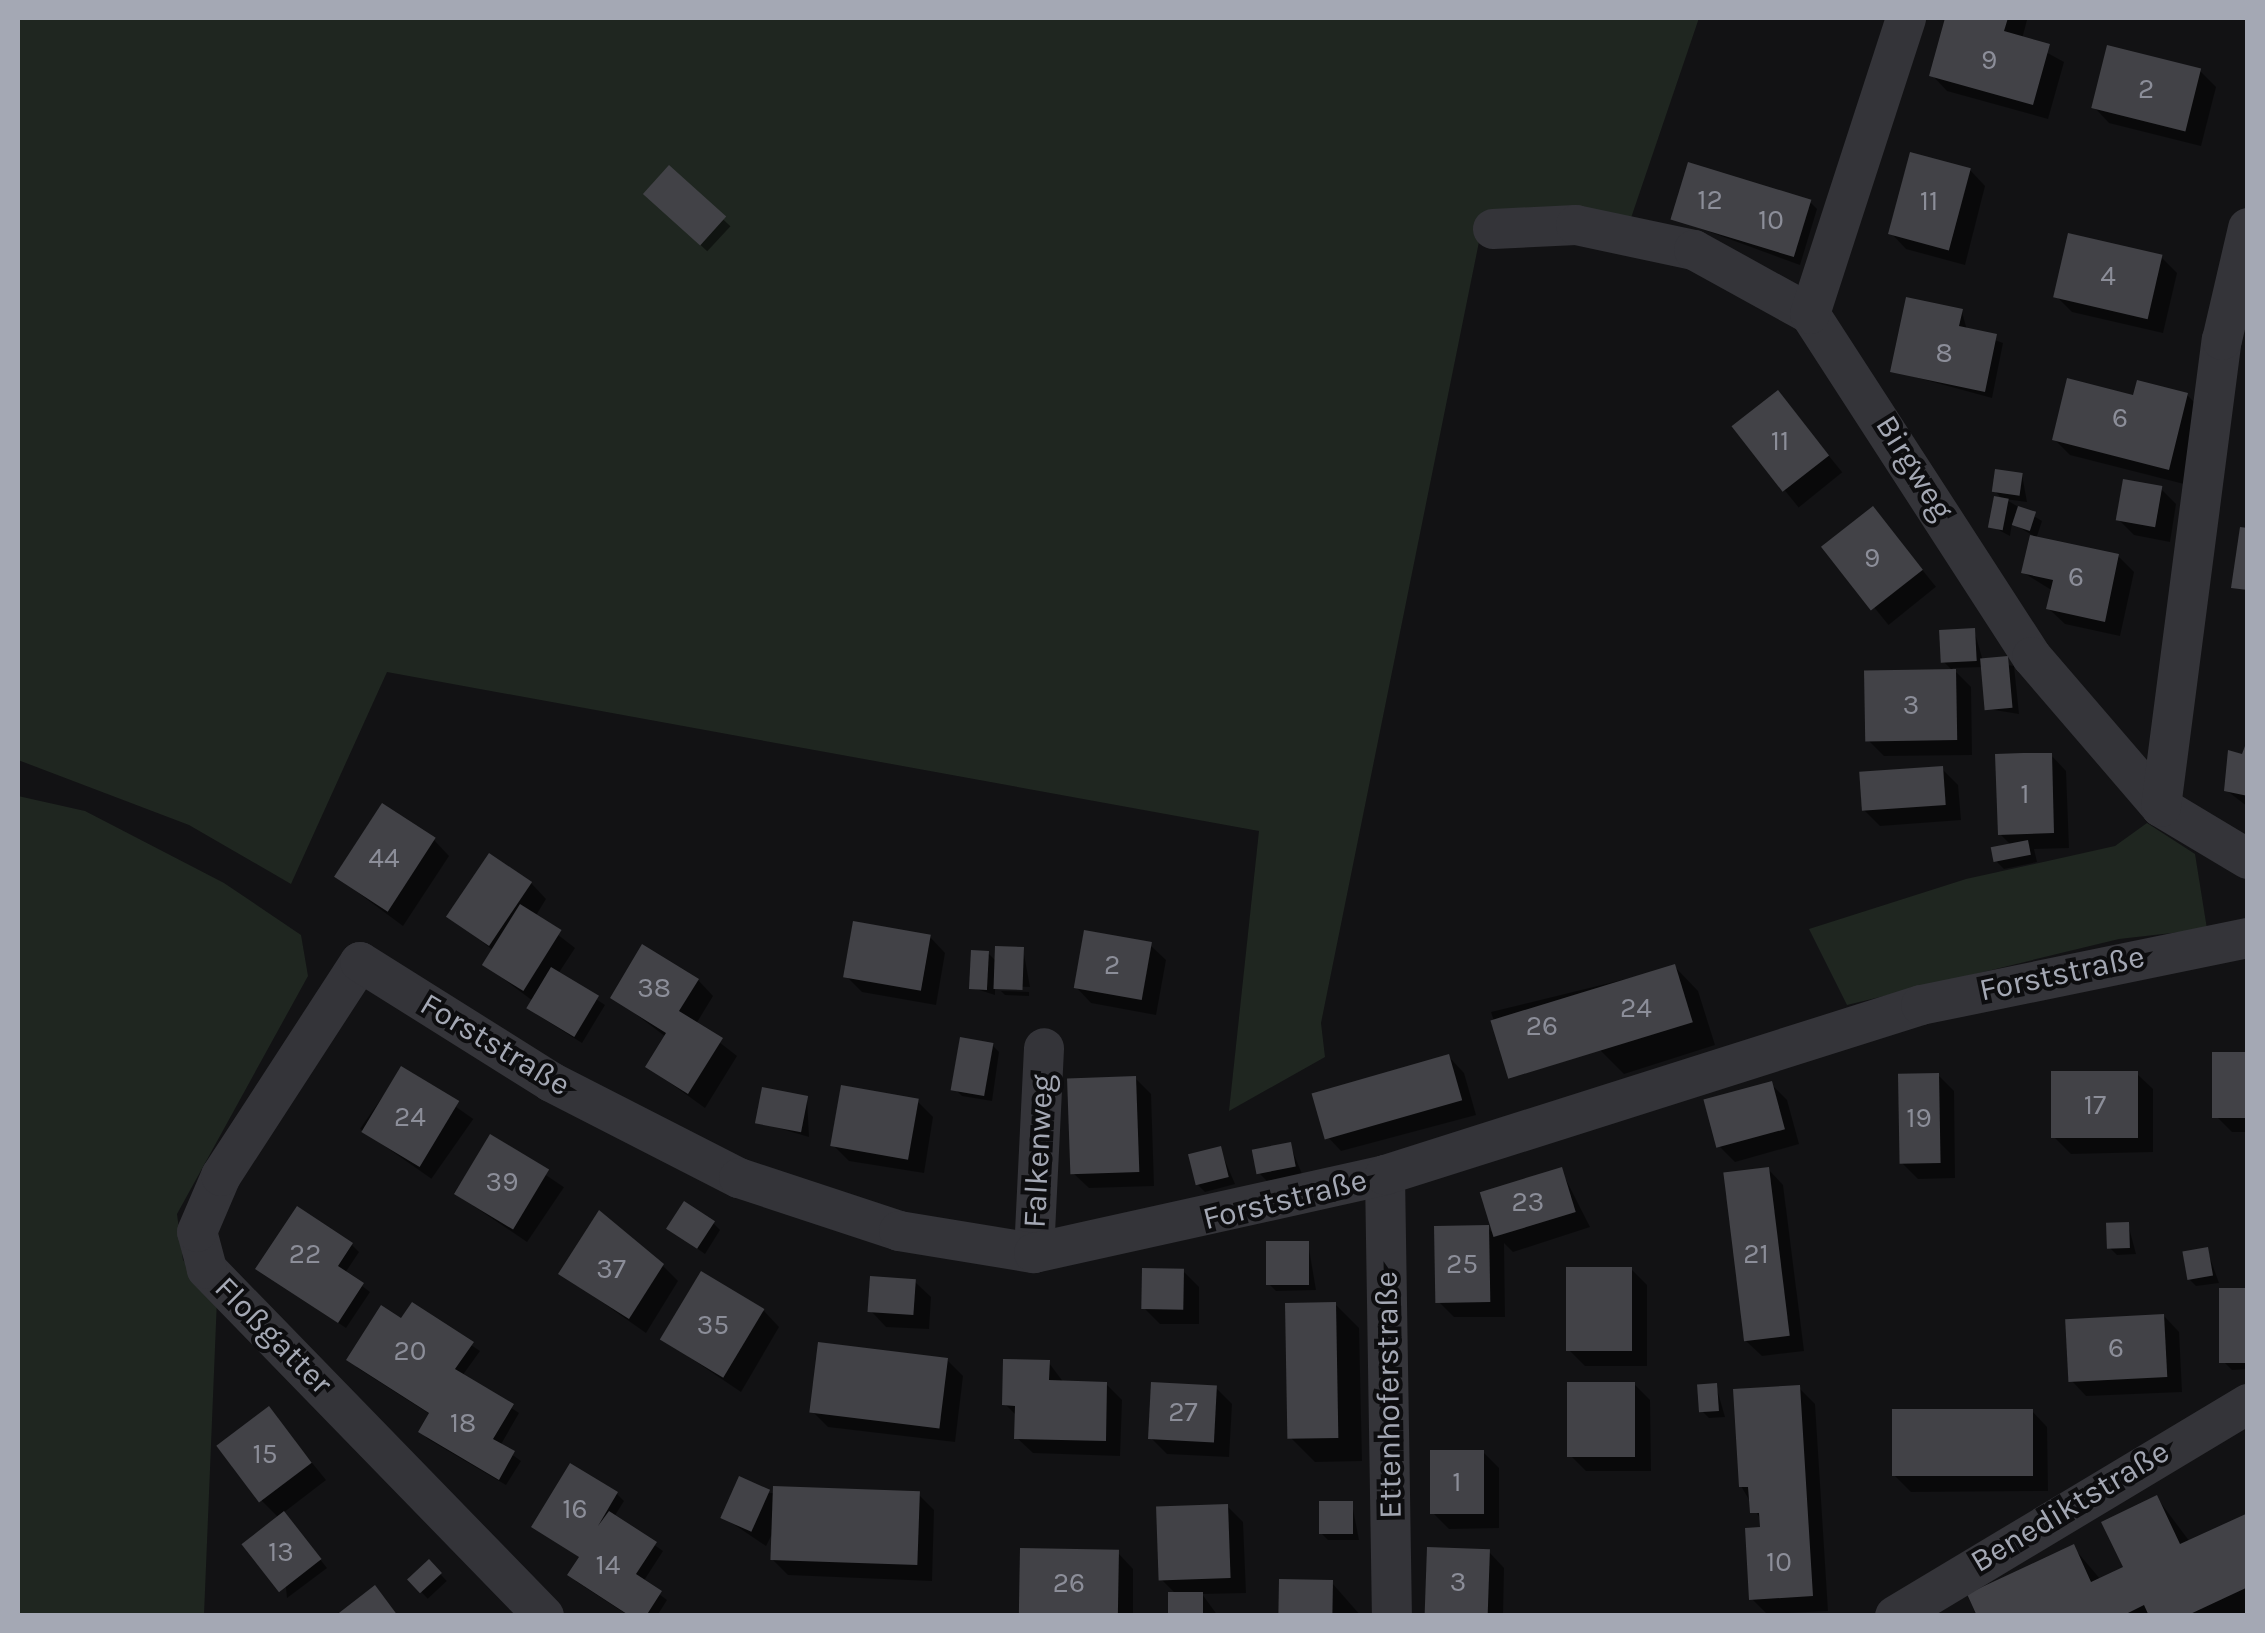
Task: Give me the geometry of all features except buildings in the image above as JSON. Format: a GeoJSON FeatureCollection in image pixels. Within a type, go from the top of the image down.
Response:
{"type":"FeatureCollection","features":[{"type":"Feature","properties":{"kind":"street"},"geometry":{"type":"LineString","coordinates":[[1810,314],[1906,18]]}},
{"type":"Feature","properties":{"kind":"street","name":"Birgweg"},"geometry":{"type":"LineString","coordinates":[[1494,229],[1576,225],[1694,250],[1810,314],[2032,657],[2161,807],[2248,859]]}},
{"type":"Feature","properties":{"kind":"street"},"geometry":{"type":"LineString","coordinates":[[2161,807],[2222,340],[2248,228]]}},
{"type":"Feature","properties":{"kind":"street","name":"Forststraße"},"geometry":{"type":"LineString","coordinates":[[360,962],[551,1082],[738,1178],[898,1231],[1034,1253],[1385,1175],[1921,1005],[2248,938]]}},
{"type":"Feature","properties":{"kind":"street","name":"Floßgatter"},"geometry":{"type":"LineString","coordinates":[[360,962],[221,1176],[197,1232],[207,1269],[544,1616]]}},
{"type":"Feature","properties":{"kind":"street","name":"Falkenweg"},"geometry":{"type":"LineString","coordinates":[[1034,1253],[1044,1048]]}},
{"type":"Feature","properties":{"kind":"street","name":"Ettenhoferstraße"},"geometry":{"type":"LineString","coordinates":[[1385,1175],[1392,1616]]}},
{"type":"Feature","properties":{"kind":"street","name":"Benediktstraße"},"geometry":{"type":"LineString","coordinates":[[1895,1616],[2248,1404]]}},
{"type":"Feature","properties":{"kind":"shaded area"},"geometry":{"type":"Polygon","coordinates":[[[18,18],[1699,18],[1631,218],[1483,222],[1321,1023],[1325,1057],[1229,1111],[1259,831],[387,672],[291,884],[189,825],[18,760],[18,18]]]}},
{"type":"Feature","properties":{"kind":"shaded area"},"geometry":{"type":"Polygon","coordinates":[[[18,796],[85,811],[224,883],[301,935],[308,976],[177,1214],[183,1260],[217,1299],[204,1615],[18,1616],[18,796]]]}},
{"type":"Feature","properties":{"kind":"shaded area"},"geometry":{"type":"Polygon","coordinates":[[[2147,823],[2195,854],[2207,929],[2119,939],[1847,1005],[1809,929],[1966,879],[2115,846],[2147,823]]]}}]}
